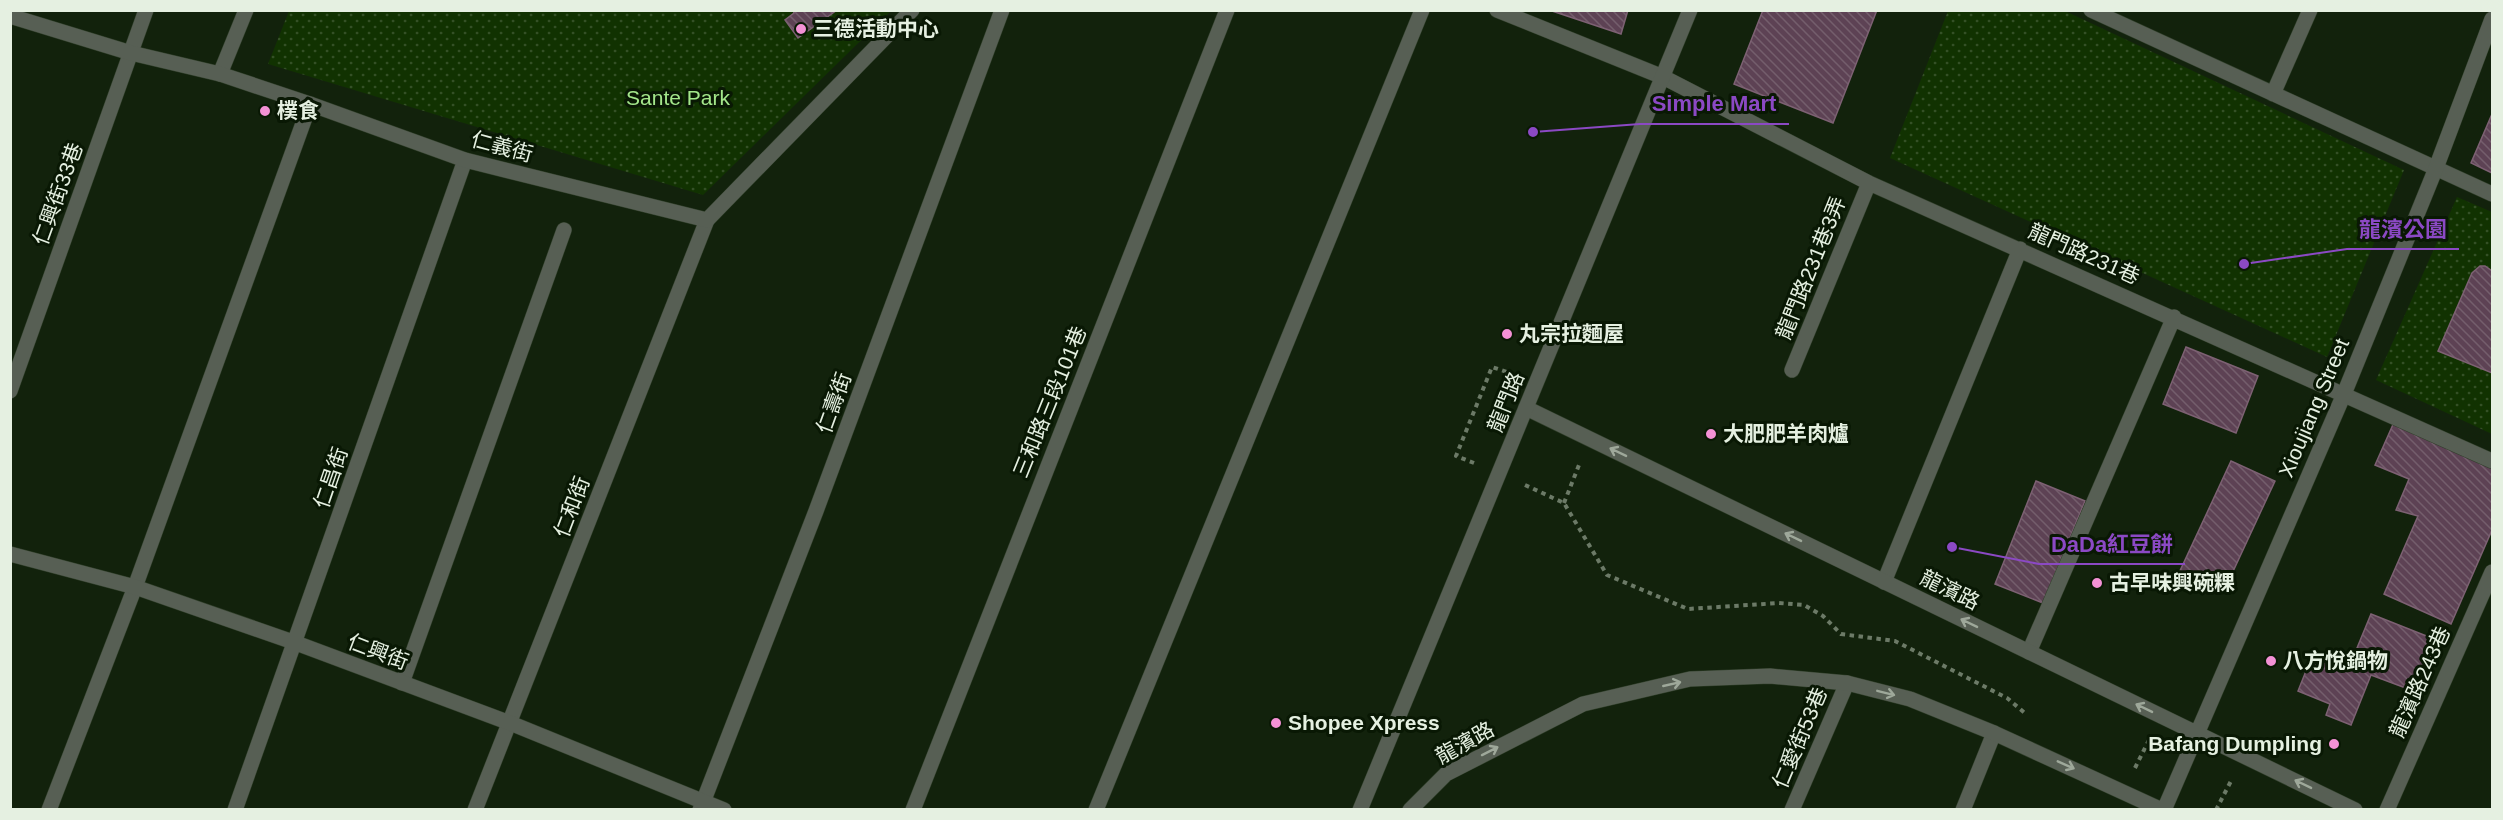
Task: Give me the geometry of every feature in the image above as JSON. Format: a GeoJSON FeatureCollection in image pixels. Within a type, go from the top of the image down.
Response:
{"type":"FeatureCollection","features":[{"type":"Feature","properties":{"kind":"street","name":"仁興街33巷"},"geometry":{"type":"LineString","coordinates":[[10,391],[146,10]]}},
{"type":"Feature","properties":{"kind":"street"},"geometry":{"type":"LineString","coordinates":[[220,74],[246,10]]}},
{"type":"Feature","properties":{"kind":"street"},"geometry":{"type":"LineString","coordinates":[[707,220],[912,10]]}},
{"type":"Feature","properties":{"kind":"street","name":"仁壽街"},"geometry":{"type":"LineString","coordinates":[[702,805],[816,511],[1002,10]]}},
{"type":"Feature","properties":{"kind":"street","name":"三和路三段101巷"},"geometry":{"type":"LineString","coordinates":[[912,810],[1227,10]]}},
{"type":"Feature","properties":{"kind":"street"},"geometry":{"type":"LineString","coordinates":[[1096,810],[1422,10]]}},
{"type":"Feature","properties":{"kind":"street","name":"龍門路231巷"},"geometry":{"type":"LineString","coordinates":[[1497,10],[1663,77],[1869,183],[2493,460]]}},
{"type":"Feature","properties":{"kind":"street","name":"龍門路"},"geometry":{"type":"LineString","coordinates":[[1360,810],[1690,10]]}},
{"type":"Feature","properties":{"kind":"street"},"geometry":{"type":"LineString","coordinates":[[2091,10],[2122,17],[2273,94],[2493,194]]}},
{"type":"Feature","properties":{"kind":"street"},"geometry":{"type":"LineString","coordinates":[[2273,94],[2310,10]]}},
{"type":"Feature","properties":{"kind":"street","name":"仁義街"},"geometry":{"type":"LineString","coordinates":[[10,16],[131,53],[220,74],[465,160],[707,220]]}},
{"type":"Feature","properties":{"kind":"street","name":"Xioujiang Street"},"geometry":{"type":"LineString","coordinates":[[2163,810],[2344,394],[2436,168],[2493,19]]}},
{"type":"Feature","properties":{"kind":"street"},"geometry":{"type":"LineString","coordinates":[[49,810],[135,587],[310,104]]}},
{"type":"Feature","properties":{"kind":"street","name":"仁昌街"},"geometry":{"type":"LineString","coordinates":[[235,810],[465,160]]}},
{"type":"Feature","properties":{"kind":"street","name":"龍門路231巷3弄"},"geometry":{"type":"LineString","coordinates":[[1792,370],[1869,183]]}},
{"type":"Feature","properties":{"kind":"street","name":"仁和街"},"geometry":{"type":"LineString","coordinates":[[475,810],[707,220]]}},
{"type":"Feature","properties":{"kind":"street"},"geometry":{"type":"LineString","coordinates":[[402,683],[564,230]]}},
{"type":"Feature","properties":{"kind":"street"},"geometry":{"type":"LineString","coordinates":[[1884,582],[2020,249]]}},
{"type":"Feature","properties":{"kind":"street"},"geometry":{"type":"LineString","coordinates":[[2029,652],[2174,317]]}},
{"type":"Feature","properties":{"kind":"street","name":"龍濱路"},"geometry":{"type":"LineString","coordinates":[[1526,408],[2355,810]]}},
{"type":"Feature","properties":{"kind":"street","name":"仁興街"},"geometry":{"type":"LineString","coordinates":[[10,554],[135,587],[296,643],[510,723],[702,805],[724,810]]}},
{"type":"Feature","properties":{"kind":"street","name":"龍濱路243巷"},"geometry":{"type":"LineString","coordinates":[[2386,810],[2493,572]]}},
{"type":"Feature","properties":{"kind":"street","name":"龍濱路"},"geometry":{"type":"LineString","coordinates":[[1410,810],[1446,774],[1583,704],[1690,679],[1770,676],[1847,683],[1910,699],[1994,733],[2163,810]]}},
{"type":"Feature","properties":{"kind":"street","name":"仁愛街53巷"},"geometry":{"type":"LineString","coordinates":[[1792,810],[1847,683]]}},
{"type":"Feature","properties":{"kind":"street"},"geometry":{"type":"LineString","coordinates":[[1963,810],[1994,733]]}},
{"type":"Feature","properties":{"kind":"path"},"geometry":{"type":"LineString","coordinates":[[1564,503],[1607,575],[1688,609],[1779,603],[1804,605],[1823,616],[1841,634],[1864,639],[1895,641],[2007,698],[2030,717]]}},
{"type":"Feature","properties":{"kind":"path"},"geometry":{"type":"LineString","coordinates":[[2123,791],[2161,716]]}},
{"type":"Feature","properties":{"kind":"green space","name":"Sante Park"},"geometry":{"type":"Polygon","coordinates":[[[289,11],[891,11],[703,195],[268,64],[289,11]]]}},
{"type":"Feature","properties":{"kind":"green space"},"geometry":{"type":"Polygon","coordinates":[[[1948,11],[2065,11],[2404,170],[2327,357],[1890,158],[1948,11]]]}},
{"type":"Feature","properties":{"kind":"green space"},"geometry":{"type":"Polygon","coordinates":[[[2457,197],[2492,212],[2492,434],[2376,380],[2457,197]]]}},
{"type":"Feature","properties":{"kind":"building","name":"三德活動中心"},"geometry":{"type":"Polygon","coordinates":[[[793,10],[837,10],[798,38],[785,20],[794,13],[793,10]]]}},
{"type":"Feature","properties":{"kind":"building"},"geometry":{"type":"Polygon","coordinates":[[[1549,10],[1628,10],[1621,34],[1549,10]]]}},
{"type":"Feature","properties":{"kind":"building"},"geometry":{"type":"Polygon","coordinates":[[[1763,10],[1877,10],[1833,123],[1734,84],[1763,10]]]}},
{"type":"Feature","properties":{"kind":"building"},"geometry":{"type":"Polygon","coordinates":[[[2492,114],[2492,173],[2471,163],[2492,114]]]}},
{"type":"Feature","properties":{"kind":"building"},"geometry":{"type":"Polygon","coordinates":[[[2480,266],[2485,266],[2492,271],[2492,373],[2438,351],[2472,273],[2480,266]]]}},
{"type":"Feature","properties":{"kind":"building"},"geometry":{"type":"Polygon","coordinates":[[[2186,347],[2258,376],[2236,433],[2163,404],[2186,347]]]}},
{"type":"Feature","properties":{"kind":"building"},"geometry":{"type":"Polygon","coordinates":[[[2395,420],[2492,465],[2492,530],[2451,624],[2384,594],[2418,516],[2396,510],[2409,479],[2375,465],[2395,420]]]}},
{"type":"Feature","properties":{"kind":"building"},"geometry":{"type":"Polygon","coordinates":[[[2231,461],[2275,481],[2223,593],[2179,573],[2231,461]]]}},
{"type":"Feature","properties":{"kind":"building"},"geometry":{"type":"Polygon","coordinates":[[[2036,481],[2085,501],[2043,603],[1995,584],[2036,481]]]}},
{"type":"Feature","properties":{"kind":"building"},"geometry":{"type":"Polygon","coordinates":[[[2371,614],[2439,641],[2419,693],[2371,675],[2351,725],[2326,715],[2330,704],[2298,691],[2314,651],[2350,665],[2371,614]]]}},
{"type":"Feature","properties":{"kind":"place","name":"三德活動中心"},"geometry":{"type":"Point","coordinates":[801,29]}},
{"type":"Feature","properties":{"kind":"place","name":"樸食"},"geometry":{"type":"Point","coordinates":[265,111]}},
{"type":"Feature","properties":{"kind":"place","name":"Simple Mart"},"geometry":{"type":"Point","coordinates":[1533,132]}},
{"type":"Feature","properties":{"kind":"place","name":"龍濱公園"},"geometry":{"type":"Point","coordinates":[2244,264]}},
{"type":"Feature","properties":{"kind":"place","name":"丸宗拉麵屋"},"geometry":{"type":"Point","coordinates":[1507,334]}},
{"type":"Feature","properties":{"kind":"place","name":"大肥肥羊肉爐"},"geometry":{"type":"Point","coordinates":[1711,434]}},
{"type":"Feature","properties":{"kind":"place","name":"DaDa紅豆餅"},"geometry":{"type":"Point","coordinates":[1952,547]}},
{"type":"Feature","properties":{"kind":"place","name":"古早味興碗粿"},"geometry":{"type":"Point","coordinates":[2097,583]}},
{"type":"Feature","properties":{"kind":"place","name":"八方悅鍋物"},"geometry":{"type":"Point","coordinates":[2271,661]}},
{"type":"Feature","properties":{"kind":"place","name":"Shopee Xpress"},"geometry":{"type":"Point","coordinates":[1276,723]}},
{"type":"Feature","properties":{"kind":"place","name":"Bafang Dumpling"},"geometry":{"type":"Point","coordinates":[2334,744]}}]}
